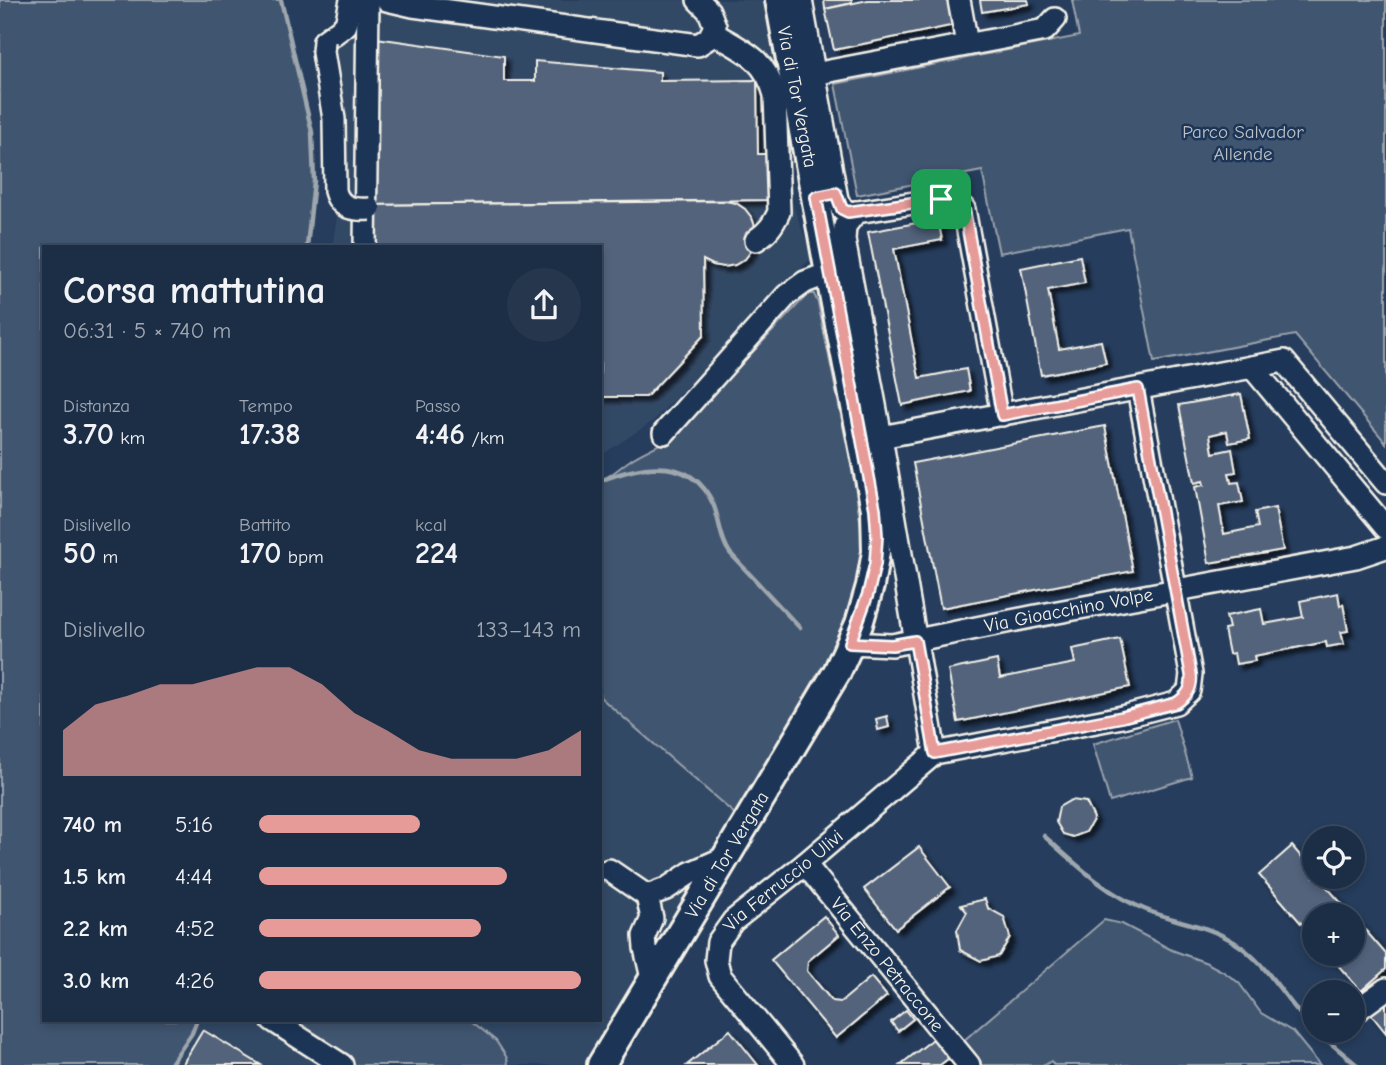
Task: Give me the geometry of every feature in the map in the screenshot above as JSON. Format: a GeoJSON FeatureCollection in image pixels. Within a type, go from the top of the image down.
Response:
{"type":"FeatureCollection","features":[{"type":"Feature","properties":{"kind":"main road","name":"Via di Tor Vergata"},"geometry":{"type":"LineString","coordinates":[[601,1065],[836,672],[850,643],[870,586],[877,536],[873,493],[829,273],[838,203],[784,1]]}},
{"type":"Feature","properties":{"kind":"street"},"geometry":{"type":"LineString","coordinates":[[351,0],[346,25],[324,41],[334,119],[335,191],[337,198],[347,207],[370,209]]}},
{"type":"Feature","properties":{"kind":"street"},"geometry":{"type":"LineString","coordinates":[[365,245],[368,0]]}},
{"type":"Feature","properties":{"kind":"street"},"geometry":{"type":"LineString","coordinates":[[387,0],[413,6],[692,45],[702,44],[713,33],[715,26],[712,16],[698,0]]}},
{"type":"Feature","properties":{"kind":"street"},"geometry":{"type":"LineString","coordinates":[[959,0],[967,44]]}},
{"type":"Feature","properties":{"kind":"street","name":"Via di Tor Vergata"},"geometry":{"type":"LineString","coordinates":[[784,1],[814,74],[838,203]]}},
{"type":"Feature","properties":{"kind":"street"},"geometry":{"type":"LineString","coordinates":[[814,74],[1045,30],[1055,19]]}},
{"type":"Feature","properties":{"kind":"street"},"geometry":{"type":"LineString","coordinates":[[713,33],[758,60],[770,79],[775,95],[779,212],[766,233],[756,240]]}},
{"type":"Feature","properties":{"kind":"street"},"geometry":{"type":"LineString","coordinates":[[1002,415],[964,209],[955,200],[946,198],[838,203],[845,226],[844,240],[935,753],[1122,717],[1176,703],[1189,691],[1192,679],[1138,389]]}},
{"type":"Feature","properties":{"kind":"street"},"geometry":{"type":"LineString","coordinates":[[664,433],[786,295],[804,282],[829,273]]}},
{"type":"Feature","properties":{"kind":"street"},"geometry":{"type":"LineString","coordinates":[[881,437],[1284,361],[1386,483]]}},
{"type":"Feature","properties":{"kind":"street"},"geometry":{"type":"LineString","coordinates":[[1252,368],[1386,528]]}},
{"type":"Feature","properties":{"kind":"street","name":"Via Gioacchino Volpe"},"geometry":{"type":"LineString","coordinates":[[915,641],[1356,557],[1386,547]]}},
{"type":"Feature","properties":{"kind":"street"},"geometry":{"type":"LineString","coordinates":[[850,643],[892,645],[915,641]]}},
{"type":"Feature","properties":{"kind":"street","name":"Via Ferruccio Ulivi"},"geometry":{"type":"LineString","coordinates":[[793,1065],[720,975],[716,960],[718,942],[733,920],[805,864],[935,753]]}},
{"type":"Feature","properties":{"kind":"street"},"geometry":{"type":"LineString","coordinates":[[647,896],[666,889],[690,873],[724,858]]}},
{"type":"Feature","properties":{"kind":"street","name":"Via Enzo Petraccone"},"geometry":{"type":"LineString","coordinates":[[805,864],[969,1065]]}},
{"type":"Feature","properties":{"kind":"street"},"geometry":{"type":"LineString","coordinates":[[609,870],[647,896],[652,918],[645,936],[645,948],[652,978]]}},
{"type":"Feature","properties":{"kind":"street"},"geometry":{"type":"LineString","coordinates":[[1365,1004],[1386,989]]}},
{"type":"Feature","properties":{"kind":"street"},"geometry":{"type":"LineString","coordinates":[[275,1022],[342,1065]]}},
{"type":"Feature","properties":{"kind":"shaded area"},"geometry":{"type":"Polygon","coordinates":[[[340,0],[760,0],[764,4],[788,149],[789,194],[812,257],[653,421],[602,455],[602,245],[332,245],[337,217],[322,93],[339,20],[340,0]]]}},
{"type":"Feature","properties":{"kind":"shaded area"},"geometry":{"type":"Polygon","coordinates":[[[602,699],[737,816],[587,1065],[508,1065],[507,1058],[472,1022],[602,1022],[602,699]]]}},
{"type":"Feature","properties":{"kind":"shaded area"},"geometry":{"type":"Polygon","coordinates":[[[193,1022],[275,1022],[342,1065],[170,1065],[192,1033],[193,1022]]]}},
{"type":"Feature","properties":{"kind":"green space"},"geometry":{"type":"Polygon","coordinates":[[[0,0],[281,0],[312,132],[314,181],[307,245],[42,245],[42,1022],[196,1022],[192,1033],[170,1065],[0,1065],[0,0]]]}},
{"type":"Feature","properties":{"kind":"green space","name":"Parco Salvador Allende"},"geometry":{"type":"Polygon","coordinates":[[[1072,0],[1386,0],[1386,443],[1295,335],[1154,362],[1128,228],[999,253],[982,171],[857,195],[835,84],[1079,36],[1072,0]]]}},
{"type":"Feature","properties":{"kind":"green space"},"geometry":{"type":"Polygon","coordinates":[[[808,294],[814,294],[855,484],[863,542],[860,570],[848,615],[826,669],[820,670],[737,816],[602,699],[602,480],[634,457],[674,435],[808,294]]]}},
{"type":"Feature","properties":{"kind":"green space"},"geometry":{"type":"Polygon","coordinates":[[[1175,719],[1192,777],[1110,802],[1093,744],[1175,719]]]}},
{"type":"Feature","properties":{"kind":"green space"},"geometry":{"type":"Polygon","coordinates":[[[1104,920],[1122,924],[1172,950],[1224,972],[1239,983],[1261,1013],[1293,1032],[1320,1065],[1054,1065],[1051,1061],[1045,1065],[980,1065],[962,1042],[1104,920]]]}},
{"type":"Feature","properties":{"kind":"green space"},"geometry":{"type":"Polygon","coordinates":[[[275,1022],[472,1022],[496,1041],[507,1058],[508,1065],[342,1065],[275,1022]]]}},
{"type":"Feature","properties":{"kind":"building"},"geometry":{"type":"Polygon","coordinates":[[[824,0],[852,0],[852,3],[825,9],[824,0]]]}},
{"type":"Feature","properties":{"kind":"building"},"geometry":{"type":"Polygon","coordinates":[[[868,0],[950,0],[955,25],[834,50],[825,9],[868,0]]]}},
{"type":"Feature","properties":{"kind":"building"},"geometry":{"type":"Polygon","coordinates":[[[980,0],[1028,0],[1029,4],[982,12],[980,0]]]}},
{"type":"Feature","properties":{"kind":"building"},"geometry":{"type":"Polygon","coordinates":[[[369,37],[504,56],[504,81],[535,81],[535,61],[660,72],[660,81],[757,80],[758,154],[768,154],[768,200],[370,205],[369,37]]]}},
{"type":"Feature","properties":{"kind":"building"},"geometry":{"type":"Polygon","coordinates":[[[725,201],[736,203],[745,209],[756,229],[756,240],[745,259],[735,265],[724,267],[703,260],[704,335],[646,397],[602,397],[602,245],[370,245],[370,205],[725,201]]]}},
{"type":"Feature","properties":{"kind":"building"},"geometry":{"type":"Polygon","coordinates":[[[938,219],[942,240],[894,249],[919,378],[966,369],[970,391],[902,405],[868,232],[938,219]]]}},
{"type":"Feature","properties":{"kind":"building"},"geometry":{"type":"Polygon","coordinates":[[[1080,256],[1085,283],[1048,290],[1059,349],[1101,341],[1106,363],[1041,375],[1021,268],[1080,256]]]}},
{"type":"Feature","properties":{"kind":"building"},"geometry":{"type":"Polygon","coordinates":[[[1241,394],[1250,439],[1229,443],[1227,431],[1210,435],[1213,453],[1232,449],[1236,472],[1229,473],[1231,483],[1239,482],[1243,502],[1219,506],[1224,534],[1258,527],[1255,512],[1275,508],[1283,550],[1209,563],[1195,487],[1204,485],[1203,481],[1194,483],[1179,405],[1241,394]]]}},
{"type":"Feature","properties":{"kind":"building"},"geometry":{"type":"Polygon","coordinates":[[[1105,426],[1133,571],[941,608],[913,463],[1105,426]]]}},
{"type":"Feature","properties":{"kind":"building"},"geometry":{"type":"Polygon","coordinates":[[[1338,593],[1348,631],[1341,632],[1344,644],[1327,647],[1326,642],[1254,656],[1255,661],[1236,664],[1234,653],[1229,654],[1224,629],[1229,628],[1226,616],[1261,609],[1264,624],[1303,617],[1300,601],[1338,593]]]}},
{"type":"Feature","properties":{"kind":"building"},"geometry":{"type":"Polygon","coordinates":[[[1120,639],[1130,687],[958,722],[948,670],[997,660],[1000,678],[1075,663],[1072,649],[1120,639]]]}},
{"type":"Feature","properties":{"kind":"building"},"geometry":{"type":"Polygon","coordinates":[[[887,716],[889,727],[878,730],[876,719],[887,716]]]}},
{"type":"Feature","properties":{"kind":"building"},"geometry":{"type":"Polygon","coordinates":[[[1071,800],[1086,802],[1094,818],[1086,832],[1073,837],[1063,834],[1056,822],[1059,807],[1071,800]]]}},
{"type":"Feature","properties":{"kind":"building"},"geometry":{"type":"Polygon","coordinates":[[[1292,846],[1302,858],[1302,889],[1329,889],[1341,903],[1302,903],[1302,924],[1259,875],[1292,846]]]}},
{"type":"Feature","properties":{"kind":"building"},"geometry":{"type":"Polygon","coordinates":[[[919,847],[950,887],[896,929],[864,889],[919,847]]]}},
{"type":"Feature","properties":{"kind":"building"},"geometry":{"type":"Polygon","coordinates":[[[985,899],[988,908],[1004,917],[1010,937],[999,956],[981,961],[960,950],[957,930],[967,912],[961,905],[985,899]]]}},
{"type":"Feature","properties":{"kind":"building"},"geometry":{"type":"Polygon","coordinates":[[[824,916],[839,935],[808,961],[807,971],[832,1001],[841,1002],[871,977],[887,996],[836,1038],[771,960],[824,916]]]}},
{"type":"Feature","properties":{"kind":"building"},"geometry":{"type":"Polygon","coordinates":[[[1365,930],[1386,954],[1386,969],[1365,987],[1365,980],[1351,980],[1339,966],[1365,966],[1365,930]]]}},
{"type":"Feature","properties":{"kind":"building"},"geometry":{"type":"Polygon","coordinates":[[[1386,1001],[1386,1033],[1370,1013],[1386,1001]]]}},
{"type":"Feature","properties":{"kind":"building"},"geometry":{"type":"Polygon","coordinates":[[[906,1010],[913,1019],[898,1031],[891,1022],[906,1010]]]}},
{"type":"Feature","properties":{"kind":"building"},"geometry":{"type":"Polygon","coordinates":[[[203,1030],[261,1065],[182,1065],[203,1030]]]}},
{"type":"Feature","properties":{"kind":"building"},"geometry":{"type":"Polygon","coordinates":[[[730,1030],[758,1065],[687,1065],[730,1030]]]}},
{"type":"Feature","properties":{"kind":"building"},"geometry":{"type":"Polygon","coordinates":[[[937,1036],[953,1055],[940,1065],[900,1065],[937,1036]]]}},
{"type":"Feature","properties":{"kind":"waterway"},"geometry":{"type":"LineString","coordinates":[[281,0],[312,132],[314,181],[307,245]]}},
{"type":"Feature","properties":{"kind":"waterway"},"geometry":{"type":"LineString","coordinates":[[602,480],[649,468],[680,471],[693,478],[705,490],[714,506],[730,553],[800,628]]}},
{"type":"Feature","properties":{"kind":"waterway"},"geometry":{"type":"LineString","coordinates":[[1044,836],[1116,895],[1155,913],[1213,931],[1234,942],[1257,961],[1302,1016]]}},
{"type":"Feature","properties":{"kind":"waterway"},"geometry":{"type":"LineString","coordinates":[[170,1065],[192,1033],[196,1022]]}},
{"type":"Feature","properties":{"kind":"waterway"},"geometry":{"type":"LineString","coordinates":[[1330,1043],[1357,1065]]}},
{"type":"Feature","properties":{"kind":"route"},"geometry":{"type":"LineString","coordinates":[[836,193],[842,209],[851,213],[941,199],[951,198],[964,209],[1002,415],[1138,389],[1192,679],[1189,691],[1176,703],[1122,717],[935,753],[915,641],[892,645],[850,643],[859,624],[875,564],[875,509],[816,197],[836,193]]}}]}
